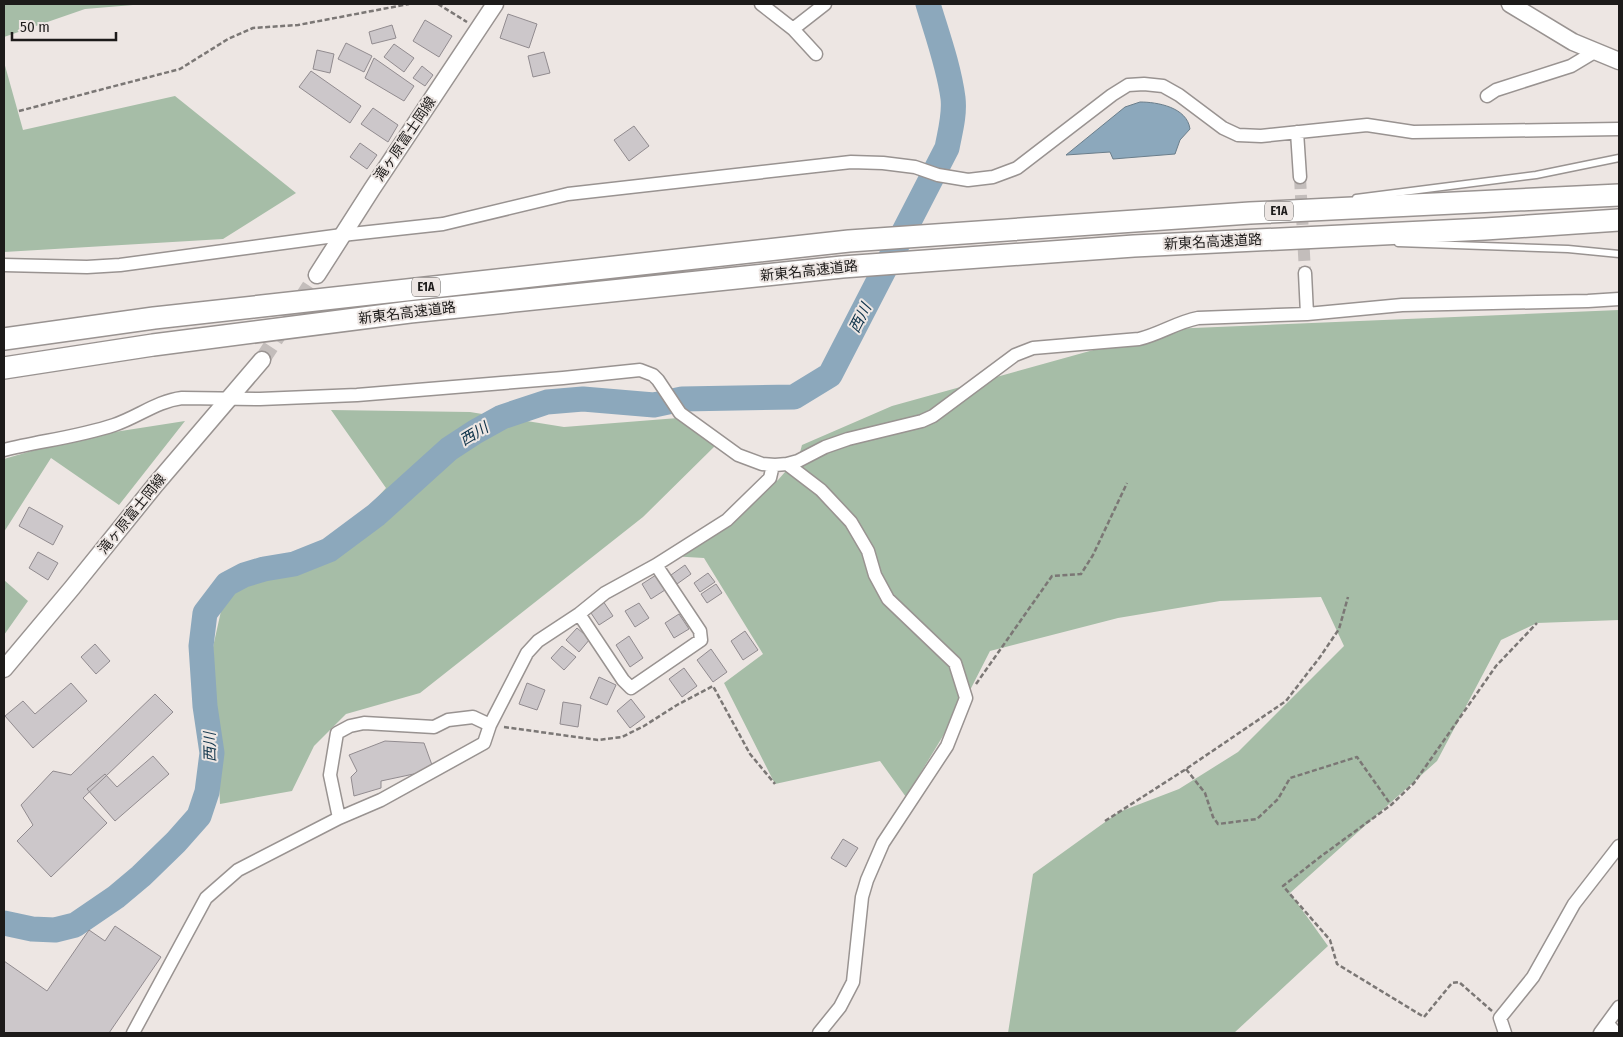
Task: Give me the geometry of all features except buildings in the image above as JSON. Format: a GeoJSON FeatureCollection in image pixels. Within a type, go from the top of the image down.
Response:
{"type":"FeatureCollection","features":[{"type":"Feature","properties":{"kind":"highway","name":"新東名高速道路"},"geometry":{"type":"LineString","coordinates":[[4,339],[154,318],[849,241],[1250,213],[1619,195]]}},
{"type":"Feature","properties":{"kind":"highway","name":"新東名高速道路"},"geometry":{"type":"LineString","coordinates":[[4,368],[154,345],[410,312],[842,267],[1134,246],[1485,229],[1619,220]]}},
{"type":"Feature","properties":{"kind":"main road","name":"滝ヶ原富士岡線"},"geometry":{"type":"LineString","coordinates":[[317,275],[342,234],[495,4]]}},
{"type":"Feature","properties":{"kind":"main road"},"geometry":{"type":"LineString","coordinates":[[1510,4],[1573,42],[1619,61]]}},
{"type":"Feature","properties":{"kind":"main road","name":"滝ヶ原富士岡線"},"geometry":{"type":"LineString","coordinates":[[4,669],[156,484],[262,360]]}},
{"type":"Feature","properties":{"kind":"street"},"geometry":{"type":"LineString","coordinates":[[761,4],[793,29],[816,54]]}},
{"type":"Feature","properties":{"kind":"street"},"geometry":{"type":"LineString","coordinates":[[793,29],[825,4]]}},
{"type":"Feature","properties":{"kind":"street"},"geometry":{"type":"LineString","coordinates":[[1487,96],[1496,90],[1571,66],[1596,51]]}},
{"type":"Feature","properties":{"kind":"street"},"geometry":{"type":"LineString","coordinates":[[4,265],[86,267],[120,265],[342,234],[443,224],[568,194],[851,162],[915,167],[938,175],[968,180],[993,177],[1017,168],[1112,95],[1128,85],[1163,86],[1180,94],[1223,128],[1238,135],[1261,136],[1368,125],[1413,132],[1619,129]]}},
{"type":"Feature","properties":{"kind":"street"},"geometry":{"type":"LineString","coordinates":[[1297,132],[1300,177]]}},
{"type":"Feature","properties":{"kind":"street"},"geometry":{"type":"LineString","coordinates":[[1305,273],[1307,314]]}},
{"type":"Feature","properties":{"kind":"street"},"geometry":{"type":"LineString","coordinates":[[4,450],[92,432],[170,400],[182,398],[229,399],[357,395],[640,370],[653,375],[680,413],[738,455],[762,464],[787,464],[798,461],[837,442],[922,421],[933,416],[1015,355],[1032,348],[1139,339],[1152,336],[1186,320],[1198,318],[1307,314],[1402,305],[1588,302],[1619,299]]}},
{"type":"Feature","properties":{"kind":"street"},"geometry":{"type":"LineString","coordinates":[[787,464],[821,490],[851,522],[868,551],[875,575],[888,599],[955,663],[966,698],[947,746],[883,843],[867,880],[862,897],[853,982],[840,1007],[819,1033]]}},
{"type":"Feature","properties":{"kind":"street"},"geometry":{"type":"LineString","coordinates":[[133,1033],[206,898],[238,870],[340,818],[381,800],[484,742],[490,725],[527,653],[538,641],[579,614],[605,592],[656,565],[727,520],[770,478],[773,465]]}},
{"type":"Feature","properties":{"kind":"street"},"geometry":{"type":"LineString","coordinates":[[579,614],[623,680],[631,688],[701,640],[700,631],[656,565]]}},
{"type":"Feature","properties":{"kind":"street"},"geometry":{"type":"LineString","coordinates":[[340,818],[330,775],[337,733],[350,726],[364,723],[434,727],[448,720],[473,717],[490,725]]}},
{"type":"Feature","properties":{"kind":"street"},"geometry":{"type":"LineString","coordinates":[[1505,1033],[1500,1018],[1533,977],[1574,904],[1619,846]]}},
{"type":"Feature","properties":{"kind":"street"},"geometry":{"type":"LineString","coordinates":[[1608,1030],[1619,1007]]}},
{"type":"Feature","properties":{"kind":"lane"},"geometry":{"type":"LineString","coordinates":[[1346,199],[1536,175],[1619,158]]}},
{"type":"Feature","properties":{"kind":"lane"},"geometry":{"type":"LineString","coordinates":[[1250,213],[1326,202]]}},
{"type":"Feature","properties":{"kind":"lane"},"geometry":{"type":"LineString","coordinates":[[1285,239],[1370,242]]}},
{"type":"Feature","properties":{"kind":"lane"},"geometry":{"type":"LineString","coordinates":[[1389,243],[1568,249],[1619,254]]}},
{"type":"Feature","properties":{"kind":"path"},"geometry":{"type":"LineString","coordinates":[[20,111],[180,69],[228,38],[253,28],[298,25],[409,4]]}},
{"type":"Feature","properties":{"kind":"path"},"geometry":{"type":"LineString","coordinates":[[438,4],[479,29]]}},
{"type":"Feature","properties":{"kind":"path"},"geometry":{"type":"LineString","coordinates":[[966,698],[1052,576],[1081,574],[1093,555],[1127,483]]}},
{"type":"Feature","properties":{"kind":"path"},"geometry":{"type":"LineString","coordinates":[[1105,821],[1286,701],[1339,629],[1348,597]]}},
{"type":"Feature","properties":{"kind":"path"},"geometry":{"type":"LineString","coordinates":[[1500,1018],[1458,982],[1452,984],[1424,1018],[1337,964],[1330,940],[1284,886],[1391,805],[1414,783],[1496,666],[1537,623]]}},
{"type":"Feature","properties":{"kind":"path"},"geometry":{"type":"LineString","coordinates":[[490,725],[598,740],[622,737],[713,686],[750,754],[775,784]]}},
{"type":"Feature","properties":{"kind":"path"},"geometry":{"type":"LineString","coordinates":[[1186,769],[1205,793],[1218,824],[1257,819],[1278,799],[1290,778],[1357,757],[1391,805]]}},
{"type":"Feature","properties":{"kind":"green space"},"geometry":{"type":"Polygon","coordinates":[[[4,4],[145,4],[85,9],[4,37],[4,4]]]}},
{"type":"Feature","properties":{"kind":"green space"},"geometry":{"type":"Polygon","coordinates":[[[4,62],[23,130],[175,96],[296,193],[223,239],[4,252],[4,62]]]}},
{"type":"Feature","properties":{"kind":"green space"},"geometry":{"type":"Polygon","coordinates":[[[1619,310],[1619,620],[1537,623],[1501,640],[1437,761],[1290,893],[1328,946],[1234,1033],[1008,1033],[1033,874],[1119,812],[1179,789],[1238,752],[1344,646],[1321,597],[1220,601],[1118,618],[990,651],[966,698],[906,797],[880,761],[775,784],[724,683],[763,654],[704,558],[670,556],[778,480],[799,456],[802,445],[892,406],[1169,329],[1619,310]]]}},
{"type":"Feature","properties":{"kind":"green space"},"geometry":{"type":"Polygon","coordinates":[[[331,410],[470,412],[564,427],[678,418],[717,444],[643,517],[420,693],[346,714],[314,746],[292,791],[220,804],[213,647],[227,584],[329,550],[386,488],[331,410]]]}},
{"type":"Feature","properties":{"kind":"green space"},"geometry":{"type":"Polygon","coordinates":[[[185,421],[119,505],[51,458],[4,532],[4,459],[76,438],[185,421]]]}},
{"type":"Feature","properties":{"kind":"green space"},"geometry":{"type":"Polygon","coordinates":[[[4,580],[28,601],[4,635],[4,580]]]}},
{"type":"Feature","properties":{"kind":"water"},"geometry":{"type":"Polygon","coordinates":[[[1140,102],[1170,107],[1188,122],[1190,129],[1180,140],[1175,154],[1113,159],[1110,152],[1066,155],[1125,107],[1140,102]]]}},
{"type":"Feature","properties":{"kind":"waterway","name":"西川"},"geometry":{"type":"LineString","coordinates":[[4,923],[32,929],[55,930],[75,925],[116,897],[141,876],[176,842],[199,816],[207,792],[212,753],[205,706],[201,646],[205,613],[227,584],[244,575],[264,569],[294,564],[329,550],[376,515],[449,449],[502,417],[547,402],[583,399],[654,405],[682,399],[794,397],[830,375],[947,148],[953,117],[953,98],[946,63],[928,4]]}},
{"type":"Feature","properties":{"kind":"tunnel"},"geometry":{"type":"LineString","coordinates":[[1300,177],[1305,273]]}},
{"type":"Feature","properties":{"kind":"tunnel"},"geometry":{"type":"LineString","coordinates":[[262,360],[317,275]]}}]}
